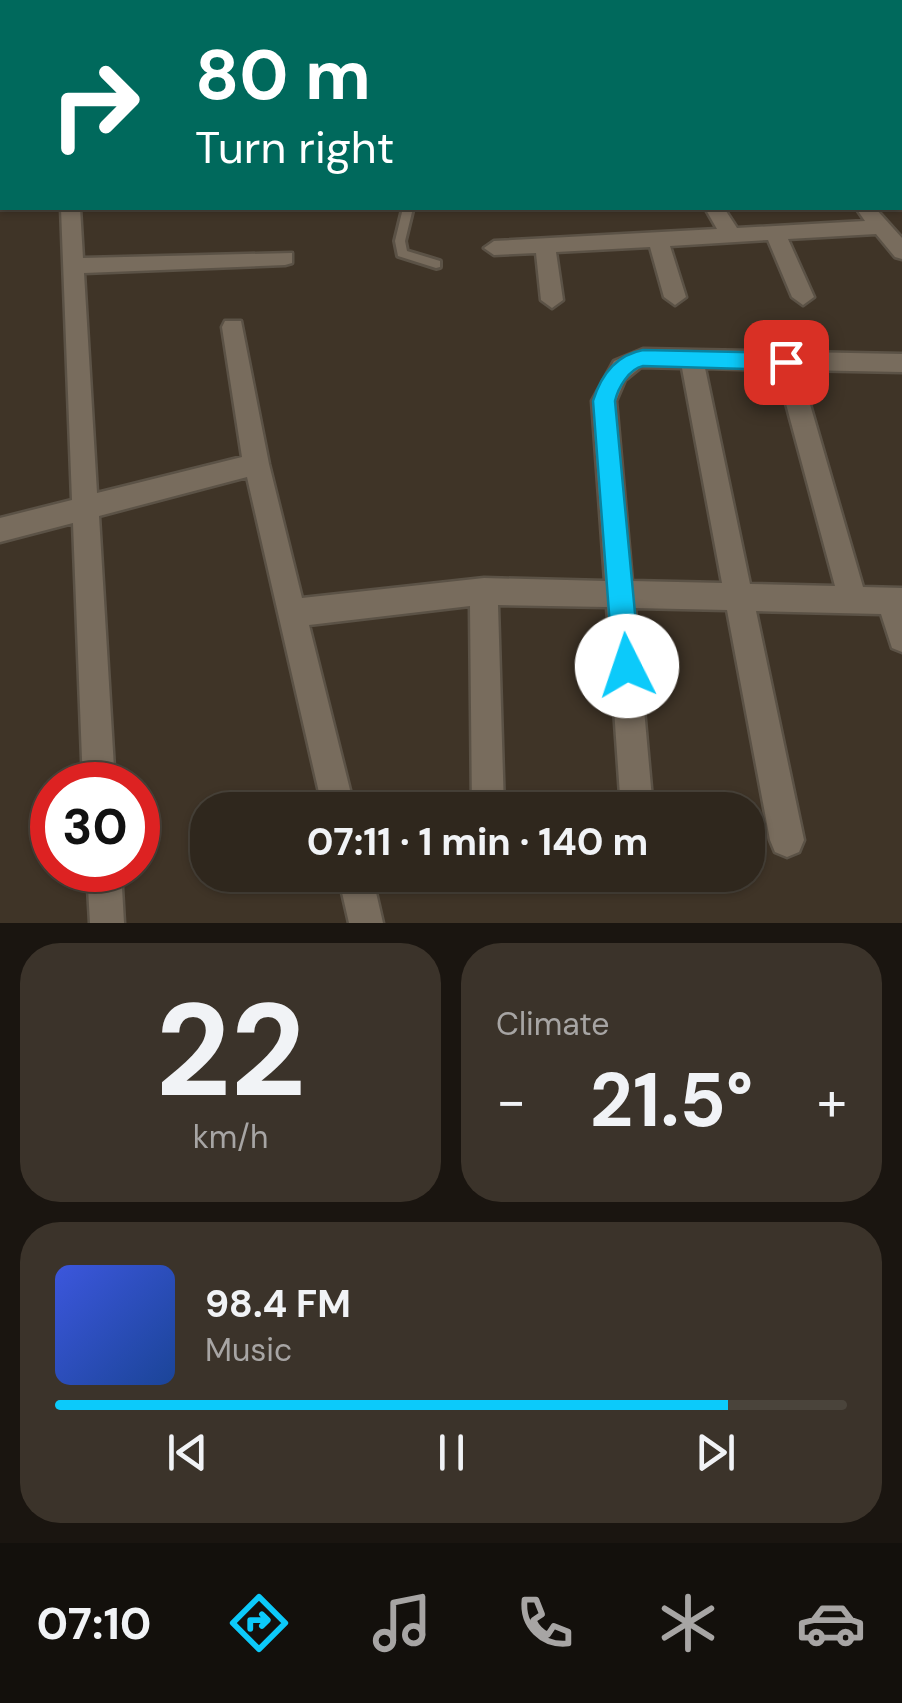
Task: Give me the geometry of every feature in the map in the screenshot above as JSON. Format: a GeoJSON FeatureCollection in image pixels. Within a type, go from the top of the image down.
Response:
{"type":"FeatureCollection","features":[{"type":"Feature","properties":{"kind":"street"},"geometry":{"type":"LineString","coordinates":[[70,210],[82,512],[98,762]]}},
{"type":"Feature","properties":{"kind":"street"},"geometry":{"type":"LineString","coordinates":[[715,210],[732,236]]}},
{"type":"Feature","properties":{"kind":"street"},"geometry":{"type":"LineString","coordinates":[[867,210],[902,252]]}},
{"type":"Feature","properties":{"kind":"street"},"geometry":{"type":"LineString","coordinates":[[494,248],[883,227]]}},
{"type":"Feature","properties":{"kind":"street"},"geometry":{"type":"LineString","coordinates":[[775,234],[803,297]]}},
{"type":"Feature","properties":{"kind":"street"},"geometry":{"type":"LineString","coordinates":[[658,241],[675,297]]}},
{"type":"Feature","properties":{"kind":"street"},"geometry":{"type":"LineString","coordinates":[[546,246],[552,300]]}},
{"type":"Feature","properties":{"kind":"street"},"geometry":{"type":"LineString","coordinates":[[71,266],[285,258]]}},
{"type":"Feature","properties":{"kind":"street"},"geometry":{"type":"LineString","coordinates":[[233,327],[256,464],[335,792]]}},
{"type":"Feature","properties":{"kind":"street"},"geometry":{"type":"LineString","coordinates":[[636,792],[604,401],[608,386],[630,360],[900,368]]}},
{"type":"Feature","properties":{"kind":"street"},"geometry":{"type":"LineString","coordinates":[[692,362],[742,596],[787,840]]}},
{"type":"Feature","properties":{"kind":"street"},"geometry":{"type":"LineString","coordinates":[[786,362],[853,600]]}},
{"type":"Feature","properties":{"kind":"street"},"geometry":{"type":"LineString","coordinates":[[0,530],[82,512],[256,464]]}},
{"type":"Feature","properties":{"kind":"street"},"geometry":{"type":"LineString","coordinates":[[292,613],[484,591],[896,601],[902,638]]}},
{"type":"Feature","properties":{"kind":"street"},"geometry":{"type":"LineString","coordinates":[[484,591],[488,792]]}},
{"type":"Feature","properties":{"kind":"street"},"geometry":{"type":"LineString","coordinates":[[105,892],[107,923]]}},
{"type":"Feature","properties":{"kind":"street"},"geometry":{"type":"LineString","coordinates":[[358,892],[366,923]]}},
{"type":"Feature","properties":{"kind":"lane"},"geometry":{"type":"LineString","coordinates":[[408,210],[400,241],[402,253],[436,264]]}},
{"type":"Feature","properties":{"kind":"route"},"geometry":{"type":"LineString","coordinates":[[627,666],[604,401],[608,386],[630,360],[643,358],[786,362]]}}]}
